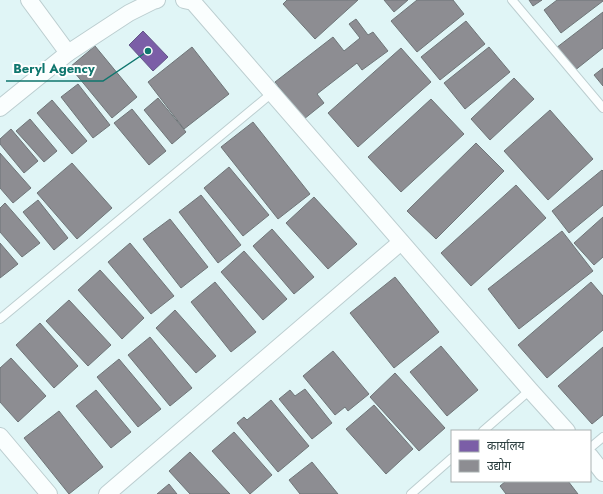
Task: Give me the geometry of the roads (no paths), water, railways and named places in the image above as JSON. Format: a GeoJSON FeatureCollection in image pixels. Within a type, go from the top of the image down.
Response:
{"type":"FeatureCollection","features":[{"type":"Feature","properties":{"kind":"street"},"geometry":{"type":"LineString","coordinates":[[29,0],[68,53]]}},
{"type":"Feature","properties":{"kind":"street"},"geometry":{"type":"LineString","coordinates":[[0,108],[68,53],[129,13],[157,0]]}},
{"type":"Feature","properties":{"kind":"street"},"geometry":{"type":"LineString","coordinates":[[184,0],[193,2],[566,430]]}},
{"type":"Feature","properties":{"kind":"street"},"geometry":{"type":"LineString","coordinates":[[107,494],[401,242]]}},
{"type":"Feature","properties":{"kind":"street"},"geometry":{"type":"LineString","coordinates":[[0,436],[49,494]]}},
{"type":"Feature","properties":{"kind":"street"},"geometry":{"type":"LineString","coordinates":[[591,457],[603,473]]}},
{"type":"Feature","properties":{"kind":"lane"},"geometry":{"type":"LineString","coordinates":[[512,0],[603,108]]}},
{"type":"Feature","properties":{"kind":"lane"},"geometry":{"type":"LineString","coordinates":[[0,320],[272,93]]}},
{"type":"Feature","properties":{"kind":"lane"},"geometry":{"type":"LineString","coordinates":[[484,430],[530,390]]}},
{"type":"Feature","properties":{"kind":"lane"},"geometry":{"type":"LineString","coordinates":[[591,447],[603,437]]}},
{"type":"Feature","properties":{"kind":"lane"},"geometry":{"type":"LineString","coordinates":[[411,494],[451,459]]}},
{"type":"Feature","properties":{"kind":"place","name":"Beryl Agency"},"geometry":{"type":"Point","coordinates":[148,51]}}]}
